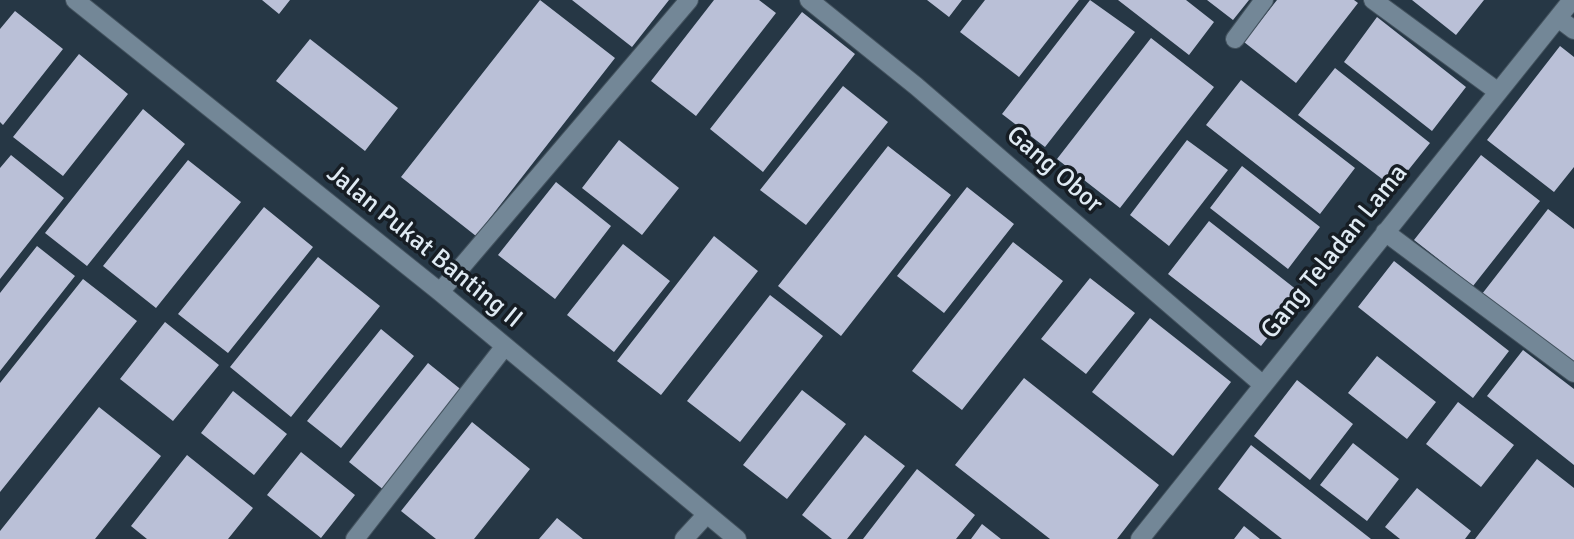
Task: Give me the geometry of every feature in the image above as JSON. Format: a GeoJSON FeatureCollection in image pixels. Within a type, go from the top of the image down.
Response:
{"type":"FeatureCollection","features":[{"type":"Feature","properties":{"kind":"street","name":"Jalan Pukat Banting II"},"geometry":{"type":"LineString","coordinates":[[75,0],[440,292],[737,539]]}},
{"type":"Feature","properties":{"kind":"street"},"geometry":{"type":"LineString","coordinates":[[440,292],[689,0]]}},
{"type":"Feature","properties":{"kind":"street","name":"Gang Obor"},"geometry":{"type":"LineString","coordinates":[[809,0],[916,86],[1262,384]]}},
{"type":"Feature","properties":{"kind":"street"},"geometry":{"type":"LineString","coordinates":[[1235,38],[1264,0]]}},
{"type":"Feature","properties":{"kind":"street"},"geometry":{"type":"LineString","coordinates":[[1373,0],[1497,91]]}},
{"type":"Feature","properties":{"kind":"street","name":"Gang Teladan Lama"},"geometry":{"type":"LineString","coordinates":[[1140,539],[1572,0]]}},
{"type":"Feature","properties":{"kind":"street"},"geometry":{"type":"LineString","coordinates":[[1558,18],[1574,30]]}},
{"type":"Feature","properties":{"kind":"street"},"geometry":{"type":"LineString","coordinates":[[1385,232],[1574,373]]}},
{"type":"Feature","properties":{"kind":"street"},"geometry":{"type":"LineString","coordinates":[[355,539],[505,346]]}},
{"type":"Feature","properties":{"kind":"street"},"geometry":{"type":"LineString","coordinates":[[684,539],[707,514]]}},
{"type":"Feature","properties":{"kind":"building"},"geometry":{"type":"Polygon","coordinates":[[[262,0],[290,0],[279,14],[262,0]]]}},
{"type":"Feature","properties":{"kind":"building"},"geometry":{"type":"Polygon","coordinates":[[[540,0],[615,58],[476,236],[401,177],[540,0]]]}},
{"type":"Feature","properties":{"kind":"building"},"geometry":{"type":"Polygon","coordinates":[[[572,0],[669,0],[632,47],[572,0]]]}},
{"type":"Feature","properties":{"kind":"building"},"geometry":{"type":"Polygon","coordinates":[[[714,0],[759,0],[776,13],[696,116],[651,81],[714,0]]]}},
{"type":"Feature","properties":{"kind":"building"},"geometry":{"type":"Polygon","coordinates":[[[927,0],[962,0],[949,17],[927,0]]]}},
{"type":"Feature","properties":{"kind":"building"},"geometry":{"type":"Polygon","coordinates":[[[985,0],[1079,0],[1019,77],[960,32],[985,0]]]}},
{"type":"Feature","properties":{"kind":"building"},"geometry":{"type":"Polygon","coordinates":[[[1090,0],[1135,32],[1045,147],[1002,114],[1090,0]]]}},
{"type":"Feature","properties":{"kind":"building"},"geometry":{"type":"Polygon","coordinates":[[[1118,0],[1186,0],[1214,22],[1189,55],[1118,0]]]}},
{"type":"Feature","properties":{"kind":"building"},"geometry":{"type":"Polygon","coordinates":[[[1207,0],[1249,0],[1233,20],[1207,0]]]}},
{"type":"Feature","properties":{"kind":"building"},"geometry":{"type":"Polygon","coordinates":[[[1277,0],[1354,0],[1358,3],[1296,83],[1244,42],[1277,0]]]}},
{"type":"Feature","properties":{"kind":"building"},"geometry":{"type":"Polygon","coordinates":[[[1412,0],[1484,0],[1456,35],[1412,0]]]}},
{"type":"Feature","properties":{"kind":"building"},"geometry":{"type":"Polygon","coordinates":[[[15,11],[63,49],[3,125],[0,122],[0,29],[15,11]]]}},
{"type":"Feature","properties":{"kind":"building"},"geometry":{"type":"Polygon","coordinates":[[[802,12],[855,54],[763,172],[710,129],[802,12]]]}},
{"type":"Feature","properties":{"kind":"building"},"geometry":{"type":"Polygon","coordinates":[[[1377,17],[1466,87],[1432,131],[1344,62],[1377,17]]]}},
{"type":"Feature","properties":{"kind":"building"},"geometry":{"type":"Polygon","coordinates":[[[1151,38],[1214,87],[1120,208],[1057,159],[1151,38]]]}},
{"type":"Feature","properties":{"kind":"building"},"geometry":{"type":"Polygon","coordinates":[[[310,39],[398,108],[365,151],[276,81],[310,39]]]}},
{"type":"Feature","properties":{"kind":"building"},"geometry":{"type":"Polygon","coordinates":[[[1560,46],[1574,57],[1574,167],[1554,192],[1487,140],[1560,46]]]}},
{"type":"Feature","properties":{"kind":"building"},"geometry":{"type":"Polygon","coordinates":[[[79,54],[128,94],[63,176],[13,137],[79,54]]]}},
{"type":"Feature","properties":{"kind":"building"},"geometry":{"type":"Polygon","coordinates":[[[1335,68],[1430,143],[1394,188],[1298,115],[1335,68]]]}},
{"type":"Feature","properties":{"kind":"building"},"geometry":{"type":"Polygon","coordinates":[[[1241,80],[1355,168],[1320,214],[1206,125],[1241,80]]]}},
{"type":"Feature","properties":{"kind":"building"},"geometry":{"type":"Polygon","coordinates":[[[843,86],[888,122],[806,225],[760,190],[843,86]]]}},
{"type":"Feature","properties":{"kind":"building"},"geometry":{"type":"Polygon","coordinates":[[[143,109],[185,144],[87,266],[45,233],[143,109]]]}},
{"type":"Feature","properties":{"kind":"building"},"geometry":{"type":"Polygon","coordinates":[[[619,140],[679,188],[642,235],[582,188],[619,140]]]}},
{"type":"Feature","properties":{"kind":"building"},"geometry":{"type":"Polygon","coordinates":[[[1187,140],[1228,170],[1169,246],[1130,215],[1187,140]]]}},
{"type":"Feature","properties":{"kind":"building"},"geometry":{"type":"Polygon","coordinates":[[[888,146],[951,195],[841,336],[778,286],[888,146]]]}},
{"type":"Feature","properties":{"kind":"building"},"geometry":{"type":"Polygon","coordinates":[[[11,155],[64,198],[0,279],[0,168],[11,155]]]}},
{"type":"Feature","properties":{"kind":"building"},"geometry":{"type":"Polygon","coordinates":[[[1481,155],[1540,201],[1473,286],[1414,240],[1481,155]]]}},
{"type":"Feature","properties":{"kind":"building"},"geometry":{"type":"Polygon","coordinates":[[[188,160],[241,202],[156,308],[103,266],[188,160]]]}},
{"type":"Feature","properties":{"kind":"building"},"geometry":{"type":"Polygon","coordinates":[[[1242,166],[1320,227],[1288,269],[1210,208],[1242,166]]]}},
{"type":"Feature","properties":{"kind":"building"},"geometry":{"type":"Polygon","coordinates":[[[556,182],[611,226],[555,299],[498,255],[556,182]]]}},
{"type":"Feature","properties":{"kind":"building"},"geometry":{"type":"Polygon","coordinates":[[[967,187],[1014,224],[944,313],[897,276],[967,187]]]}},
{"type":"Feature","properties":{"kind":"building"},"geometry":{"type":"Polygon","coordinates":[[[264,207],[313,247],[228,353],[178,314],[264,207]]]}},
{"type":"Feature","properties":{"kind":"building"},"geometry":{"type":"Polygon","coordinates":[[[1548,209],[1574,229],[1574,367],[1482,294],[1548,209]]]}},
{"type":"Feature","properties":{"kind":"building"},"geometry":{"type":"Polygon","coordinates":[[[1209,221],[1302,294],[1261,346],[1168,274],[1209,221]]]}},
{"type":"Feature","properties":{"kind":"building"},"geometry":{"type":"Polygon","coordinates":[[[714,236],[758,271],[661,395],[617,361],[714,236]]]}},
{"type":"Feature","properties":{"kind":"building"},"geometry":{"type":"Polygon","coordinates":[[[1013,242],[1063,281],[962,410],[912,371],[1013,242]]]}},
{"type":"Feature","properties":{"kind":"building"},"geometry":{"type":"Polygon","coordinates":[[[623,244],[670,281],[614,352],[567,315],[623,244]]]}},
{"type":"Feature","properties":{"kind":"building"},"geometry":{"type":"Polygon","coordinates":[[[37,246],[75,276],[0,371],[0,293],[37,246]]]}},
{"type":"Feature","properties":{"kind":"building"},"geometry":{"type":"Polygon","coordinates":[[[318,257],[380,306],[291,417],[230,367],[318,257]]]}},
{"type":"Feature","properties":{"kind":"building"},"geometry":{"type":"Polygon","coordinates":[[[1394,261],[1509,351],[1473,398],[1358,307],[1394,261]]]}},
{"type":"Feature","properties":{"kind":"building"},"geometry":{"type":"Polygon","coordinates":[[[1090,278],[1135,313],[1086,374],[1041,339],[1090,278]]]}},
{"type":"Feature","properties":{"kind":"building"},"geometry":{"type":"Polygon","coordinates":[[[83,279],[137,321],[0,492],[0,383],[83,279]]]}},
{"type":"Feature","properties":{"kind":"building"},"geometry":{"type":"Polygon","coordinates":[[[770,295],[823,336],[740,442],[687,401],[770,295]]]}},
{"type":"Feature","properties":{"kind":"building"},"geometry":{"type":"Polygon","coordinates":[[[1150,318],[1231,382],[1173,456],[1092,392],[1150,318]]]}},
{"type":"Feature","properties":{"kind":"building"},"geometry":{"type":"Polygon","coordinates":[[[165,322],[219,365],[173,421],[120,379],[165,322]]]}},
{"type":"Feature","properties":{"kind":"building"},"geometry":{"type":"Polygon","coordinates":[[[381,329],[414,356],[341,448],[307,421],[381,329]]]}},
{"type":"Feature","properties":{"kind":"building"},"geometry":{"type":"Polygon","coordinates":[[[1523,350],[1574,389],[1574,465],[1487,396],[1523,350]]]}},
{"type":"Feature","properties":{"kind":"building"},"geometry":{"type":"Polygon","coordinates":[[[1377,356],[1436,402],[1407,439],[1348,393],[1377,356]]]}},
{"type":"Feature","properties":{"kind":"building"},"geometry":{"type":"Polygon","coordinates":[[[428,363],[464,392],[385,491],[349,462],[428,363]]]}},
{"type":"Feature","properties":{"kind":"building"},"geometry":{"type":"Polygon","coordinates":[[[1024,378],[1159,485],[1117,539],[1050,539],[955,465],[1024,378]]]}},
{"type":"Feature","properties":{"kind":"building"},"geometry":{"type":"Polygon","coordinates":[[[1297,380],[1353,424],[1310,480],[1254,436],[1297,380]]]}},
{"type":"Feature","properties":{"kind":"building"},"geometry":{"type":"Polygon","coordinates":[[[802,390],[846,424],[787,499],[743,465],[802,390]]]}},
{"type":"Feature","properties":{"kind":"building"},"geometry":{"type":"Polygon","coordinates":[[[233,391],[287,434],[254,475],[201,433],[233,391]]]}},
{"type":"Feature","properties":{"kind":"building"},"geometry":{"type":"Polygon","coordinates":[[[1458,402],[1514,445],[1481,487],[1426,444],[1458,402]]]}},
{"type":"Feature","properties":{"kind":"building"},"geometry":{"type":"Polygon","coordinates":[[[99,407],[161,456],[95,539],[0,539],[0,531],[99,407]]]}},
{"type":"Feature","properties":{"kind":"building"},"geometry":{"type":"Polygon","coordinates":[[[472,422],[530,469],[474,539],[436,539],[401,511],[472,422]]]}},
{"type":"Feature","properties":{"kind":"building"},"geometry":{"type":"Polygon","coordinates":[[[865,435],[905,466],[847,539],[832,539],[802,515],[865,435]]]}},
{"type":"Feature","properties":{"kind":"building"},"geometry":{"type":"Polygon","coordinates":[[[1353,443],[1399,479],[1367,521],[1320,485],[1353,443]]]}},
{"type":"Feature","properties":{"kind":"building"},"geometry":{"type":"Polygon","coordinates":[[[1251,445],[1371,539],[1282,539],[1218,489],[1251,445]]]}},
{"type":"Feature","properties":{"kind":"building"},"geometry":{"type":"Polygon","coordinates":[[[301,452],[355,495],[321,538],[267,495],[301,452]]]}},
{"type":"Feature","properties":{"kind":"building"},"geometry":{"type":"Polygon","coordinates":[[[187,455],[253,508],[228,539],[147,539],[131,526],[187,455]]]}},
{"type":"Feature","properties":{"kind":"building"},"geometry":{"type":"Polygon","coordinates":[[[1537,459],[1574,488],[1574,539],[1475,539],[1537,459]]]}},
{"type":"Feature","properties":{"kind":"building"},"geometry":{"type":"Polygon","coordinates":[[[917,469],[975,515],[956,539],[863,539],[917,469]]]}},
{"type":"Feature","properties":{"kind":"building"},"geometry":{"type":"Polygon","coordinates":[[[1417,488],[1471,531],[1465,539],[1400,539],[1385,527],[1417,488]]]}},
{"type":"Feature","properties":{"kind":"building"},"geometry":{"type":"Polygon","coordinates":[[[557,518],[583,539],[539,539],[557,518]]]}},
{"type":"Feature","properties":{"kind":"building"},"geometry":{"type":"Polygon","coordinates":[[[982,524],[1001,539],[971,539],[982,524]]]}},
{"type":"Feature","properties":{"kind":"building"},"geometry":{"type":"Polygon","coordinates":[[[1244,526],[1260,539],[1234,539],[1244,526]]]}}]}
